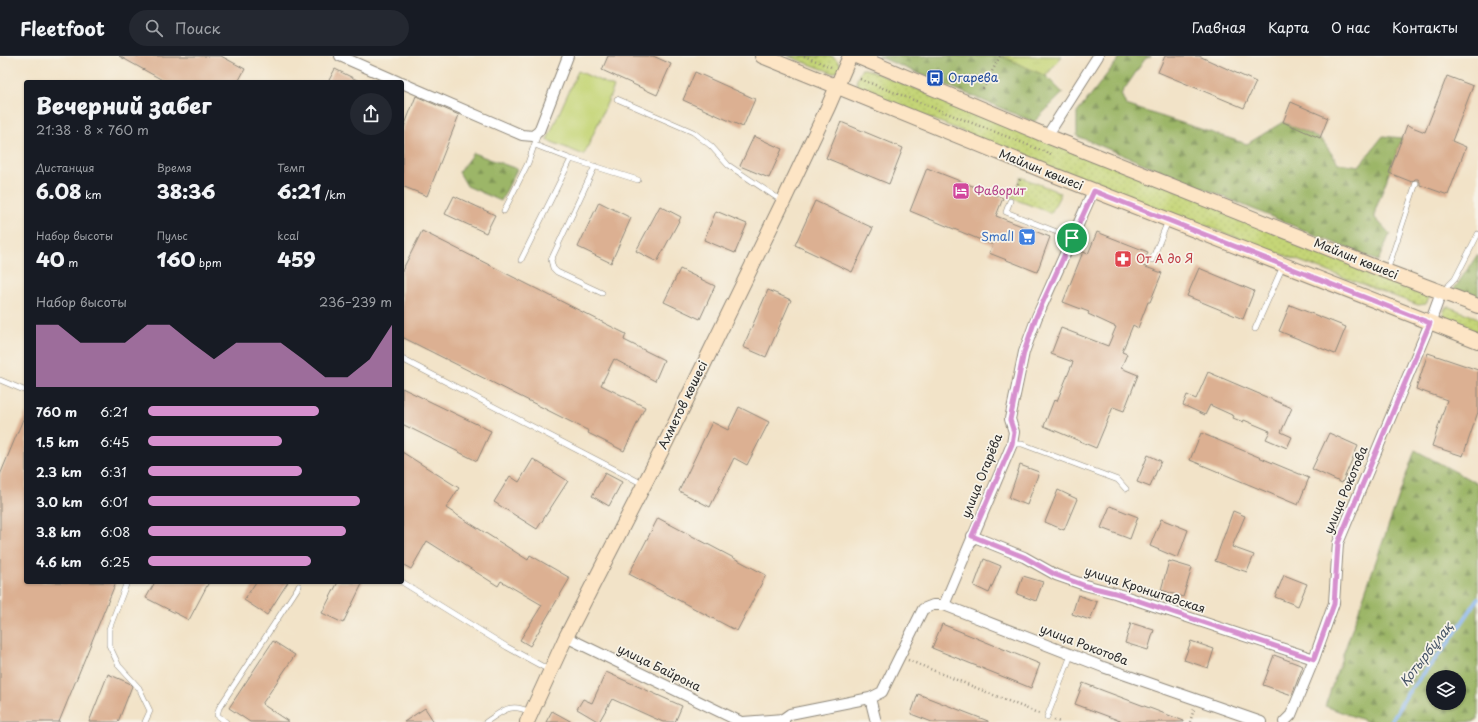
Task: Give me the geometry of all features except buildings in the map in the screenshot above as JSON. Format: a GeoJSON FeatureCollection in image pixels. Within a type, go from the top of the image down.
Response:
{"type":"FeatureCollection","features":[{"type":"Feature","properties":{"kind":"main road","name":"Майлин көшесі"},"geometry":{"type":"LineString","coordinates":[[762,56],[1094,191],[1478,341]]}},
{"type":"Feature","properties":{"kind":"main road","name":"Ахметов көшесі"},"geometry":{"type":"LineString","coordinates":[[529,717],[566,637],[644,484],[783,202],[850,56]]}},
{"type":"Feature","properties":{"kind":"main road","name":"Майлин көшесі"},"geometry":{"type":"LineString","coordinates":[[856,56],[1047,136],[1387,272],[1478,306]]}},
{"type":"Feature","properties":{"kind":"street"},"geometry":{"type":"LineString","coordinates":[[340,56],[394,80]]}},
{"type":"Feature","properties":{"kind":"street"},"geometry":{"type":"LineString","coordinates":[[404,84],[522,135],[533,136],[539,131],[568,56]]}},
{"type":"Feature","properties":{"kind":"street"},"geometry":{"type":"LineString","coordinates":[[1047,136],[1098,56]]}},
{"type":"Feature","properties":{"kind":"street","name":"улица Огарёва"},"geometry":{"type":"LineString","coordinates":[[944,605],[1012,444],[1014,432],[1010,420],[1024,352],[1036,317],[1094,191]]}},
{"type":"Feature","properties":{"kind":"street","name":"улица Рокотова"},"geometry":{"type":"LineString","coordinates":[[1284,722],[1290,715],[1314,659],[1334,604],[1338,543],[1430,323],[1441,293]]}},
{"type":"Feature","properties":{"kind":"street","name":"улица Кронштадская"},"geometry":{"type":"LineString","coordinates":[[972,536],[1024,557],[1056,575],[1086,586],[1115,593],[1314,659]]}},
{"type":"Feature","properties":{"kind":"street"},"geometry":{"type":"LineString","coordinates":[[784,720],[790,714],[870,698],[882,692],[924,609],[933,605],[944,605]]}},
{"type":"Feature","properties":{"kind":"street","name":"улица Рокотова"},"geometry":{"type":"LineString","coordinates":[[944,605],[1103,667],[1261,722]]}},
{"type":"Feature","properties":{"kind":"street","name":"улица Байрона"},"geometry":{"type":"LineString","coordinates":[[566,637],[742,722],[784,720]]}},
{"type":"Feature","properties":{"kind":"street"},"geometry":{"type":"LineString","coordinates":[[870,698],[876,722]]}},
{"type":"Feature","properties":{"kind":"lane"},"geometry":{"type":"LineString","coordinates":[[617,99],[693,132],[711,146],[728,165],[783,202]]}},
{"type":"Feature","properties":{"kind":"lane"},"geometry":{"type":"LineString","coordinates":[[504,211],[528,163],[539,131]]}},
{"type":"Feature","properties":{"kind":"lane"},"geometry":{"type":"LineString","coordinates":[[535,145],[571,159],[638,180]]}},
{"type":"Feature","properties":{"kind":"lane"},"geometry":{"type":"LineString","coordinates":[[521,260],[571,159]]}},
{"type":"Feature","properties":{"kind":"lane"},"geometry":{"type":"LineString","coordinates":[[595,166],[551,260],[553,268],[557,272],[602,293]]}},
{"type":"Feature","properties":{"kind":"lane"},"geometry":{"type":"LineString","coordinates":[[1387,272],[1416,183]]}},
{"type":"Feature","properties":{"kind":"lane"},"geometry":{"type":"LineString","coordinates":[[1010,201],[1006,212],[1072,238]]}},
{"type":"Feature","properties":{"kind":"lane"},"geometry":{"type":"LineString","coordinates":[[1152,260],[1168,220]]}},
{"type":"Feature","properties":{"kind":"lane"},"geometry":{"type":"LineString","coordinates":[[1441,293],[1455,279],[1478,234]]}},
{"type":"Feature","properties":{"kind":"lane"},"geometry":{"type":"LineString","coordinates":[[1256,329],[1283,265]]}},
{"type":"Feature","properties":{"kind":"lane"},"geometry":{"type":"LineString","coordinates":[[404,360],[644,484]]}},
{"type":"Feature","properties":{"kind":"lane"},"geometry":{"type":"LineString","coordinates":[[0,380],[24,390]]}},
{"type":"Feature","properties":{"kind":"lane"},"geometry":{"type":"LineString","coordinates":[[1012,444],[1022,444],[1118,480],[1126,489]]}},
{"type":"Feature","properties":{"kind":"lane"},"geometry":{"type":"LineString","coordinates":[[404,583],[507,647],[550,671]]}},
{"type":"Feature","properties":{"kind":"lane"},"geometry":{"type":"LineString","coordinates":[[125,584],[110,629],[109,645],[119,666],[139,688],[150,711],[145,722]]}},
{"type":"Feature","properties":{"kind":"lane"},"geometry":{"type":"LineString","coordinates":[[226,722],[217,715],[219,708],[300,586]]}},
{"type":"Feature","properties":{"kind":"lane"},"geometry":{"type":"LineString","coordinates":[[1047,717],[1071,654]]}},
{"type":"Feature","properties":{"kind":"lane"},"geometry":{"type":"LineString","coordinates":[[486,722],[506,709],[514,707],[521,708],[529,717]]}},
{"type":"Feature","properties":{"kind":"path"},"geometry":{"type":"LineString","coordinates":[[804,56],[833,68]]}},
{"type":"Feature","properties":{"kind":"path"},"geometry":{"type":"LineString","coordinates":[[983,89],[1000,56]]}},
{"type":"Feature","properties":{"kind":"path"},"geometry":{"type":"LineString","coordinates":[[860,79],[1057,156]]}},
{"type":"Feature","properties":{"kind":"path"},"geometry":{"type":"LineString","coordinates":[[1010,201],[1021,177]]}},
{"type":"Feature","properties":{"kind":"path"},"geometry":{"type":"LineString","coordinates":[[900,657],[1060,722]]}},
{"type":"Feature","properties":{"kind":"green space"},"geometry":{"type":"Polygon","coordinates":[[[788,56],[831,56],[841,64],[840,70],[833,73],[788,56]]]}},
{"type":"Feature","properties":{"kind":"green space"},"geometry":{"type":"Polygon","coordinates":[[[877,56],[1002,56],[1046,76],[1063,93],[1034,122],[877,56]]]}},
{"type":"Feature","properties":{"kind":"green space"},"geometry":{"type":"Polygon","coordinates":[[[1001,56],[1062,56],[1046,76],[1001,56]]]}},
{"type":"Feature","properties":{"kind":"green space"},"geometry":{"type":"Polygon","coordinates":[[[1121,56],[1151,56],[1145,59],[1121,94],[1126,105],[1247,144],[1283,122],[1322,140],[1338,163],[1359,166],[1383,136],[1402,138],[1375,211],[1375,218],[1390,234],[1378,261],[1077,136],[1077,113],[1121,56]]]}},
{"type":"Feature","properties":{"kind":"green space"},"geometry":{"type":"Polygon","coordinates":[[[861,69],[865,69],[1096,158],[1423,288],[1430,296],[1426,304],[1418,305],[1060,172],[858,88],[856,82],[861,69]]]}},
{"type":"Feature","properties":{"kind":"green space"},"geometry":{"type":"Polygon","coordinates":[[[578,71],[614,87],[584,155],[547,140],[578,71]]]}},
{"type":"Feature","properties":{"kind":"green space"},"geometry":{"type":"Polygon","coordinates":[[[473,153],[517,169],[501,201],[467,186],[459,172],[473,153]]]}},
{"type":"Feature","properties":{"kind":"green space"},"geometry":{"type":"Polygon","coordinates":[[[1021,177],[1061,193],[1051,213],[1011,198],[1021,177]]]}},
{"type":"Feature","properties":{"kind":"green space"},"geometry":{"type":"Polygon","coordinates":[[[1478,254],[1478,299],[1454,289],[1478,254]]]}},
{"type":"Feature","properties":{"kind":"green space"},"geometry":{"type":"Polygon","coordinates":[[[1449,307],[1478,318],[1478,333],[1450,323],[1443,314],[1445,308],[1449,307]]]}},
{"type":"Feature","properties":{"kind":"green space"},"geometry":{"type":"Polygon","coordinates":[[[1415,450],[1478,484],[1478,719],[1473,722],[1368,722],[1325,706],[1415,450]]]}},
{"type":"Feature","properties":{"kind":"waterway","name":"Қотырбұлақ"},"geometry":{"type":"LineString","coordinates":[[1391,722],[1407,694],[1449,642],[1478,599]]}},
{"type":"Feature","properties":{"kind":"place","name":"Огарева"},"geometry":{"type":"Point","coordinates":[935,78]}},
{"type":"Feature","properties":{"kind":"place","name":"Фаворит"},"geometry":{"type":"Point","coordinates":[961,191]}},
{"type":"Feature","properties":{"kind":"place","name":"Small"},"geometry":{"type":"Point","coordinates":[1027,237]}},
{"type":"Feature","properties":{"kind":"place","name":"От А до Я"},"geometry":{"type":"Point","coordinates":[1123,259]}},
{"type":"Feature","properties":{"kind":"route"},"geometry":{"type":"LineString","coordinates":[[1094,191],[1430,323],[1338,543],[1334,604],[1314,659],[1115,593],[1086,586],[1056,575],[1024,557],[972,536],[1012,444],[1014,432],[1010,420],[1024,352],[1036,317],[1072,238],[1094,191]]}}]}
